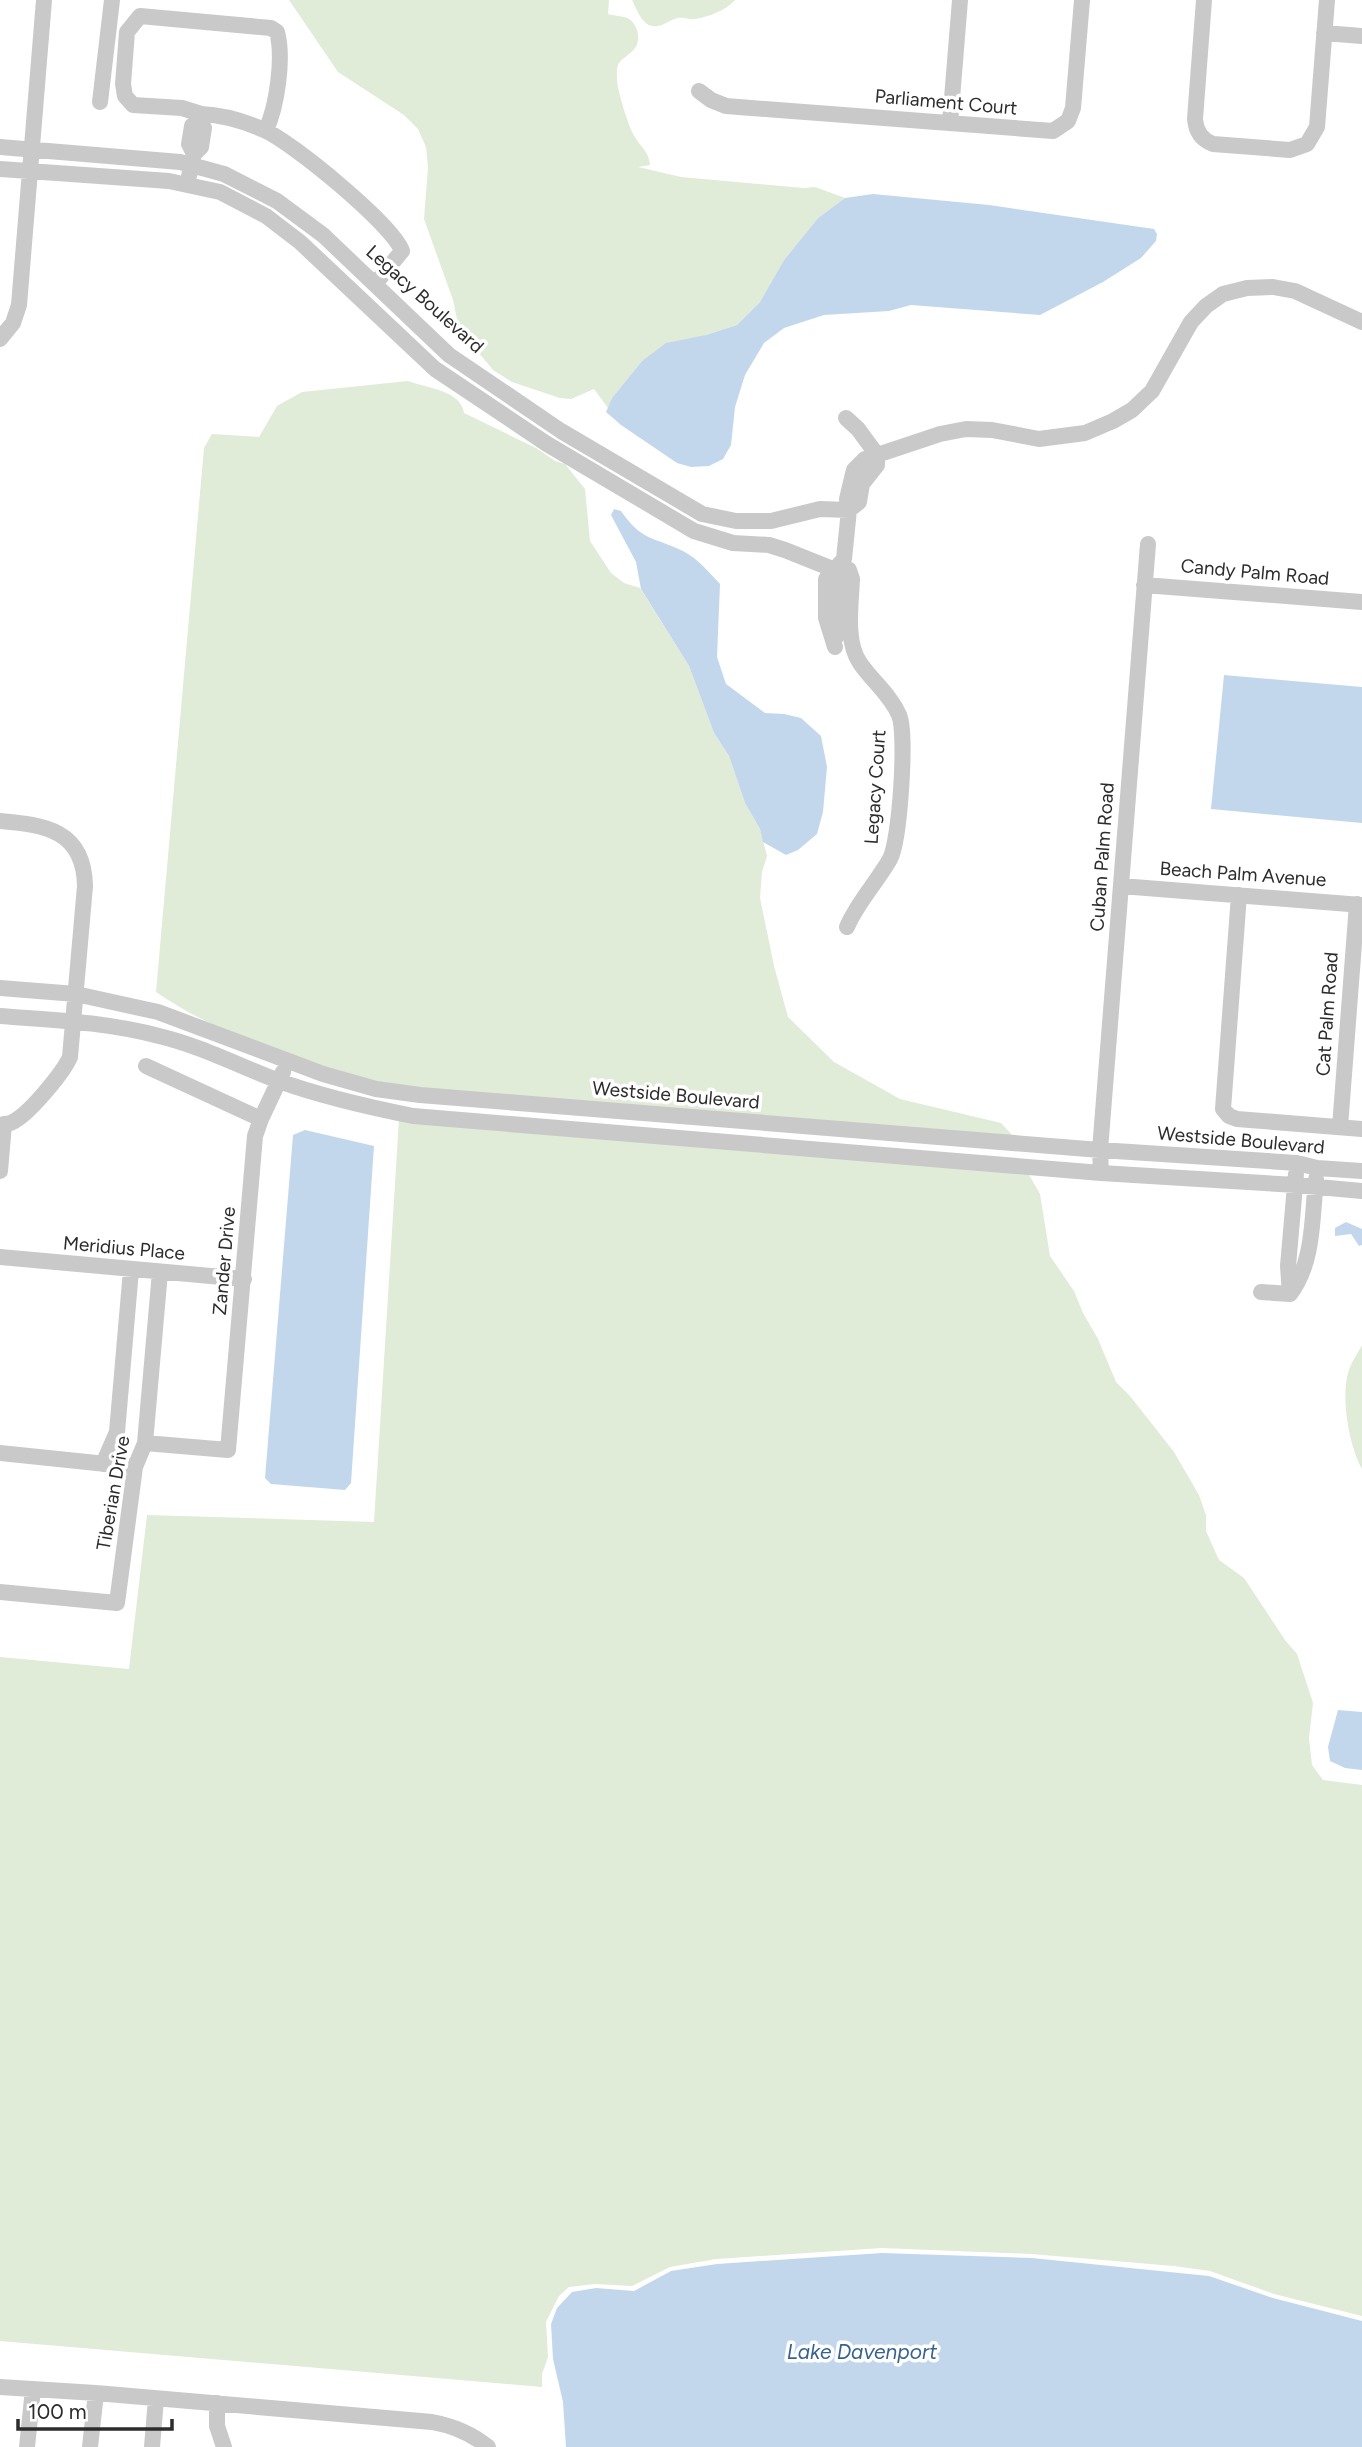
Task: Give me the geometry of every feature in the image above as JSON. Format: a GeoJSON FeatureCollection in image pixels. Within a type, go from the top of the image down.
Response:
{"type":"FeatureCollection","features":[{"type":"Feature","properties":{"kind":"street"},"geometry":{"type":"LineString","coordinates":[[0,339],[13,323],[19,305],[44,0]]}},
{"type":"Feature","properties":{"kind":"street"},"geometry":{"type":"LineString","coordinates":[[100,102],[113,0]]}},
{"type":"Feature","properties":{"kind":"street"},"geometry":{"type":"LineString","coordinates":[[950,123],[960,0]]}},
{"type":"Feature","properties":{"kind":"street","name":"Parliament Court"},"geometry":{"type":"LineString","coordinates":[[699,90],[711,100],[726,106],[1047,131],[1064,125],[1073,108],[1082,0]]}},
{"type":"Feature","properties":{"kind":"street"},"geometry":{"type":"LineString","coordinates":[[1204,0],[1195,119],[1200,135],[1213,144],[1290,150],[1307,144],[1317,127],[1327,0]]}},
{"type":"Feature","properties":{"kind":"street"},"geometry":{"type":"LineString","coordinates":[[266,130],[273,116],[281,46],[277,32],[271,28],[140,16],[127,32],[123,84],[125,96],[133,105],[182,108],[201,118],[220,115],[266,130],[317,165],[393,234],[402,251],[375,284]]}},
{"type":"Feature","properties":{"kind":"street"},"geometry":{"type":"LineString","coordinates":[[1324,33],[1362,36]]}},
{"type":"Feature","properties":{"kind":"street"},"geometry":{"type":"LineString","coordinates":[[187,185],[192,160],[201,147],[204,128],[201,118]]}},
{"type":"Feature","properties":{"kind":"street","name":"Legacy Boulevard"},"geometry":{"type":"LineString","coordinates":[[0,148],[180,162],[192,160],[277,201],[323,235],[449,355],[561,431],[702,514],[736,521],[771,521],[820,509],[849,510]]}},
{"type":"Feature","properties":{"kind":"street"},"geometry":{"type":"LineString","coordinates":[[0,169],[169,181],[220,192],[267,216],[299,242],[435,369],[559,451],[694,531],[733,543],[769,545],[842,570],[852,579],[842,643]]}},
{"type":"Feature","properties":{"kind":"street"},"geometry":{"type":"LineString","coordinates":[[846,418],[858,429],[877,455],[940,434],[966,429],[992,430],[1039,439],[1086,433],[1132,410],[1152,391],[1191,323],[1206,306],[1223,294],[1247,288],[1273,287],[1295,291],[1362,322]]}},
{"type":"Feature","properties":{"kind":"street","name":"Legacy Court"},"geometry":{"type":"LineString","coordinates":[[847,927],[892,853],[897,834],[903,737],[900,716],[888,696],[842,643],[826,618],[826,579],[842,570],[849,510],[847,499],[854,470],[865,459],[877,455]]}},
{"type":"Feature","properties":{"kind":"street","name":"Cuban Palm Road"},"geometry":{"type":"LineString","coordinates":[[1101,1173],[1100,1150],[1148,544]]}},
{"type":"Feature","properties":{"kind":"street","name":"Candy Palm Road"},"geometry":{"type":"LineString","coordinates":[[1144,585],[1362,602]]}},
{"type":"Feature","properties":{"kind":"street"},"geometry":{"type":"LineString","coordinates":[[0,821],[33,824],[54,831],[72,844],[83,864],[86,886],[70,1057],[64,1070],[22,1116],[2,1125],[0,1171]]}},
{"type":"Feature","properties":{"kind":"street","name":"Beach Palm Avenue"},"geometry":{"type":"LineString","coordinates":[[1121,886],[1359,905]]}},
{"type":"Feature","properties":{"kind":"street"},"geometry":{"type":"LineString","coordinates":[[1239,895],[1223,1109],[1229,1116],[1237,1119],[1362,1129]]}},
{"type":"Feature","properties":{"kind":"street","name":"Cat Palm Road"},"geometry":{"type":"LineString","coordinates":[[1340,1127],[1359,905]]}},
{"type":"Feature","properties":{"kind":"street","name":"Westside Boulevard"},"geometry":{"type":"LineString","coordinates":[[0,988],[76,994],[158,1012],[323,1074],[376,1089],[420,1095],[1100,1150],[1297,1163],[1317,1168],[1362,1171]]}},
{"type":"Feature","properties":{"kind":"street","name":"Westside Boulevard"},"geometry":{"type":"LineString","coordinates":[[0,1016],[117,1027],[158,1035],[206,1049],[279,1081],[328,1097],[414,1116],[1362,1192]]}},
{"type":"Feature","properties":{"kind":"street","name":"Zander Drive"},"geometry":{"type":"LineString","coordinates":[[145,1443],[228,1450],[255,1136],[287,1060]]}},
{"type":"Feature","properties":{"kind":"street"},"geometry":{"type":"LineString","coordinates":[[146,1066],[261,1119]]}},
{"type":"Feature","properties":{"kind":"street"},"geometry":{"type":"LineString","coordinates":[[1290,1294],[1288,1274],[1297,1163]]}},
{"type":"Feature","properties":{"kind":"street"},"geometry":{"type":"LineString","coordinates":[[1290,1294],[1300,1280],[1305,1265],[1317,1168]]}},
{"type":"Feature","properties":{"kind":"street"},"geometry":{"type":"LineString","coordinates":[[1291,1236],[1310,1238]]}},
{"type":"Feature","properties":{"kind":"street","name":"Meridius Place"},"geometry":{"type":"LineString","coordinates":[[0,1257],[244,1279]]}},
{"type":"Feature","properties":{"kind":"street","name":"Tiberian Drive"},"geometry":{"type":"LineString","coordinates":[[103,1464],[117,1432],[131,1270]]}},
{"type":"Feature","properties":{"kind":"street","name":"Tiberian Drive"},"geometry":{"type":"LineString","coordinates":[[0,1592],[117,1603],[135,1467],[145,1443],[159,1272]]}},
{"type":"Feature","properties":{"kind":"street"},"geometry":{"type":"LineString","coordinates":[[1261,1292],[1290,1294]]}},
{"type":"Feature","properties":{"kind":"street"},"geometry":{"type":"LineString","coordinates":[[0,1452],[135,1467]]}},
{"type":"Feature","properties":{"kind":"street"},"geometry":{"type":"LineString","coordinates":[[0,2387],[432,2422],[458,2428],[473,2435],[488,2447]]}},
{"type":"Feature","properties":{"kind":"street"},"geometry":{"type":"LineString","coordinates":[[27,2447],[33,2389]]}},
{"type":"Feature","properties":{"kind":"street"},"geometry":{"type":"LineString","coordinates":[[90,2447],[96,2393]]}},
{"type":"Feature","properties":{"kind":"street"},"geometry":{"type":"LineString","coordinates":[[152,2447],[156,2399]]}},
{"type":"Feature","properties":{"kind":"street"},"geometry":{"type":"LineString","coordinates":[[217,2403],[217,2426],[225,2447]]}},
{"type":"Feature","properties":{"kind":"green space"},"geometry":{"type":"Polygon","coordinates":[[[289,0],[609,0],[608,14],[629,19],[638,33],[637,45],[619,63],[617,73],[619,92],[630,126],[649,160],[650,165],[638,167],[681,177],[815,187],[845,198],[818,218],[784,260],[760,302],[737,325],[642,361],[612,398],[608,408],[594,389],[571,399],[512,382],[493,370],[459,329],[453,300],[424,219],[428,167],[426,147],[418,129],[404,115],[338,72],[289,0]]]}},
{"type":"Feature","properties":{"kind":"green space"},"geometry":{"type":"Polygon","coordinates":[[[632,0],[735,0],[706,17],[678,18],[652,26],[638,13],[632,0]]]}},
{"type":"Feature","properties":{"kind":"green space"},"geometry":{"type":"Polygon","coordinates":[[[408,381],[450,395],[457,399],[464,413],[565,464],[585,489],[590,541],[611,573],[624,583],[640,588],[689,666],[714,733],[729,756],[745,803],[760,829],[767,856],[762,872],[760,898],[788,1017],[834,1062],[900,1099],[1001,1123],[1015,1138],[378,1084],[263,1047],[208,1022],[156,992],[204,448],[212,434],[259,437],[277,406],[302,392],[408,381]]]}},
{"type":"Feature","properties":{"kind":"green space"},"geometry":{"type":"Polygon","coordinates":[[[399,1119],[1028,1173],[1040,1194],[1050,1256],[1074,1291],[1116,1382],[1174,1452],[1199,1495],[1206,1515],[1206,1531],[1219,1560],[1244,1578],[1297,1654],[1313,1703],[1309,1738],[1312,1765],[1323,1780],[1362,1785],[1362,2316],[1274,2294],[1210,2271],[1032,2254],[882,2248],[716,2259],[670,2267],[632,2286],[595,2284],[569,2287],[559,2296],[546,2322],[548,2357],[542,2374],[542,2387],[0,2341],[0,1657],[129,1669],[147,1515],[374,1522],[399,1119]]]}},
{"type":"Feature","properties":{"kind":"green space"},"geometry":{"type":"Polygon","coordinates":[[[1362,1345],[1362,1469],[1350,1434],[1345,1393],[1349,1370],[1362,1345]]]}},
{"type":"Feature","properties":{"kind":"water"},"geometry":{"type":"Polygon","coordinates":[[[873,194],[989,205],[1154,229],[1157,234],[1156,241],[1141,258],[1103,282],[1040,315],[911,305],[889,311],[824,315],[784,328],[764,343],[745,375],[735,407],[731,445],[723,459],[709,466],[691,467],[677,463],[606,412],[612,398],[642,361],[666,343],[737,325],[760,302],[784,260],[818,218],[845,198],[873,194]]]}},
{"type":"Feature","properties":{"kind":"water"},"geometry":{"type":"Polygon","coordinates":[[[614,509],[621,511],[642,533],[688,554],[720,584],[717,657],[726,684],[765,713],[801,718],[821,736],[827,767],[823,812],[817,834],[798,850],[786,855],[763,842],[760,829],[745,803],[729,756],[714,733],[689,666],[641,589],[636,562],[611,515],[614,509]]]}},
{"type":"Feature","properties":{"kind":"water"},"geometry":{"type":"Polygon","coordinates":[[[1224,675],[1362,687],[1362,823],[1211,809],[1224,675]]]}},
{"type":"Feature","properties":{"kind":"water"},"geometry":{"type":"Polygon","coordinates":[[[305,1130],[374,1146],[351,1483],[345,1490],[271,1484],[265,1478],[293,1135],[305,1130]]]}},
{"type":"Feature","properties":{"kind":"water"},"geometry":{"type":"Polygon","coordinates":[[[1346,1222],[1362,1229],[1362,1245],[1359,1246],[1351,1234],[1335,1236],[1335,1228],[1346,1222]]]}},
{"type":"Feature","properties":{"kind":"water"},"geometry":{"type":"Polygon","coordinates":[[[1338,1710],[1362,1712],[1362,1770],[1345,1768],[1330,1761],[1328,1747],[1338,1710]]]}},
{"type":"Feature","properties":{"kind":"water","name":"Lake Davenport"},"geometry":{"type":"Polygon","coordinates":[[[882,2253],[1032,2258],[1209,2276],[1273,2298],[1362,2321],[1362,2447],[566,2447],[563,2402],[553,2359],[551,2324],[557,2308],[572,2292],[596,2288],[634,2291],[671,2271],[717,2264],[882,2253]]]}}]}
